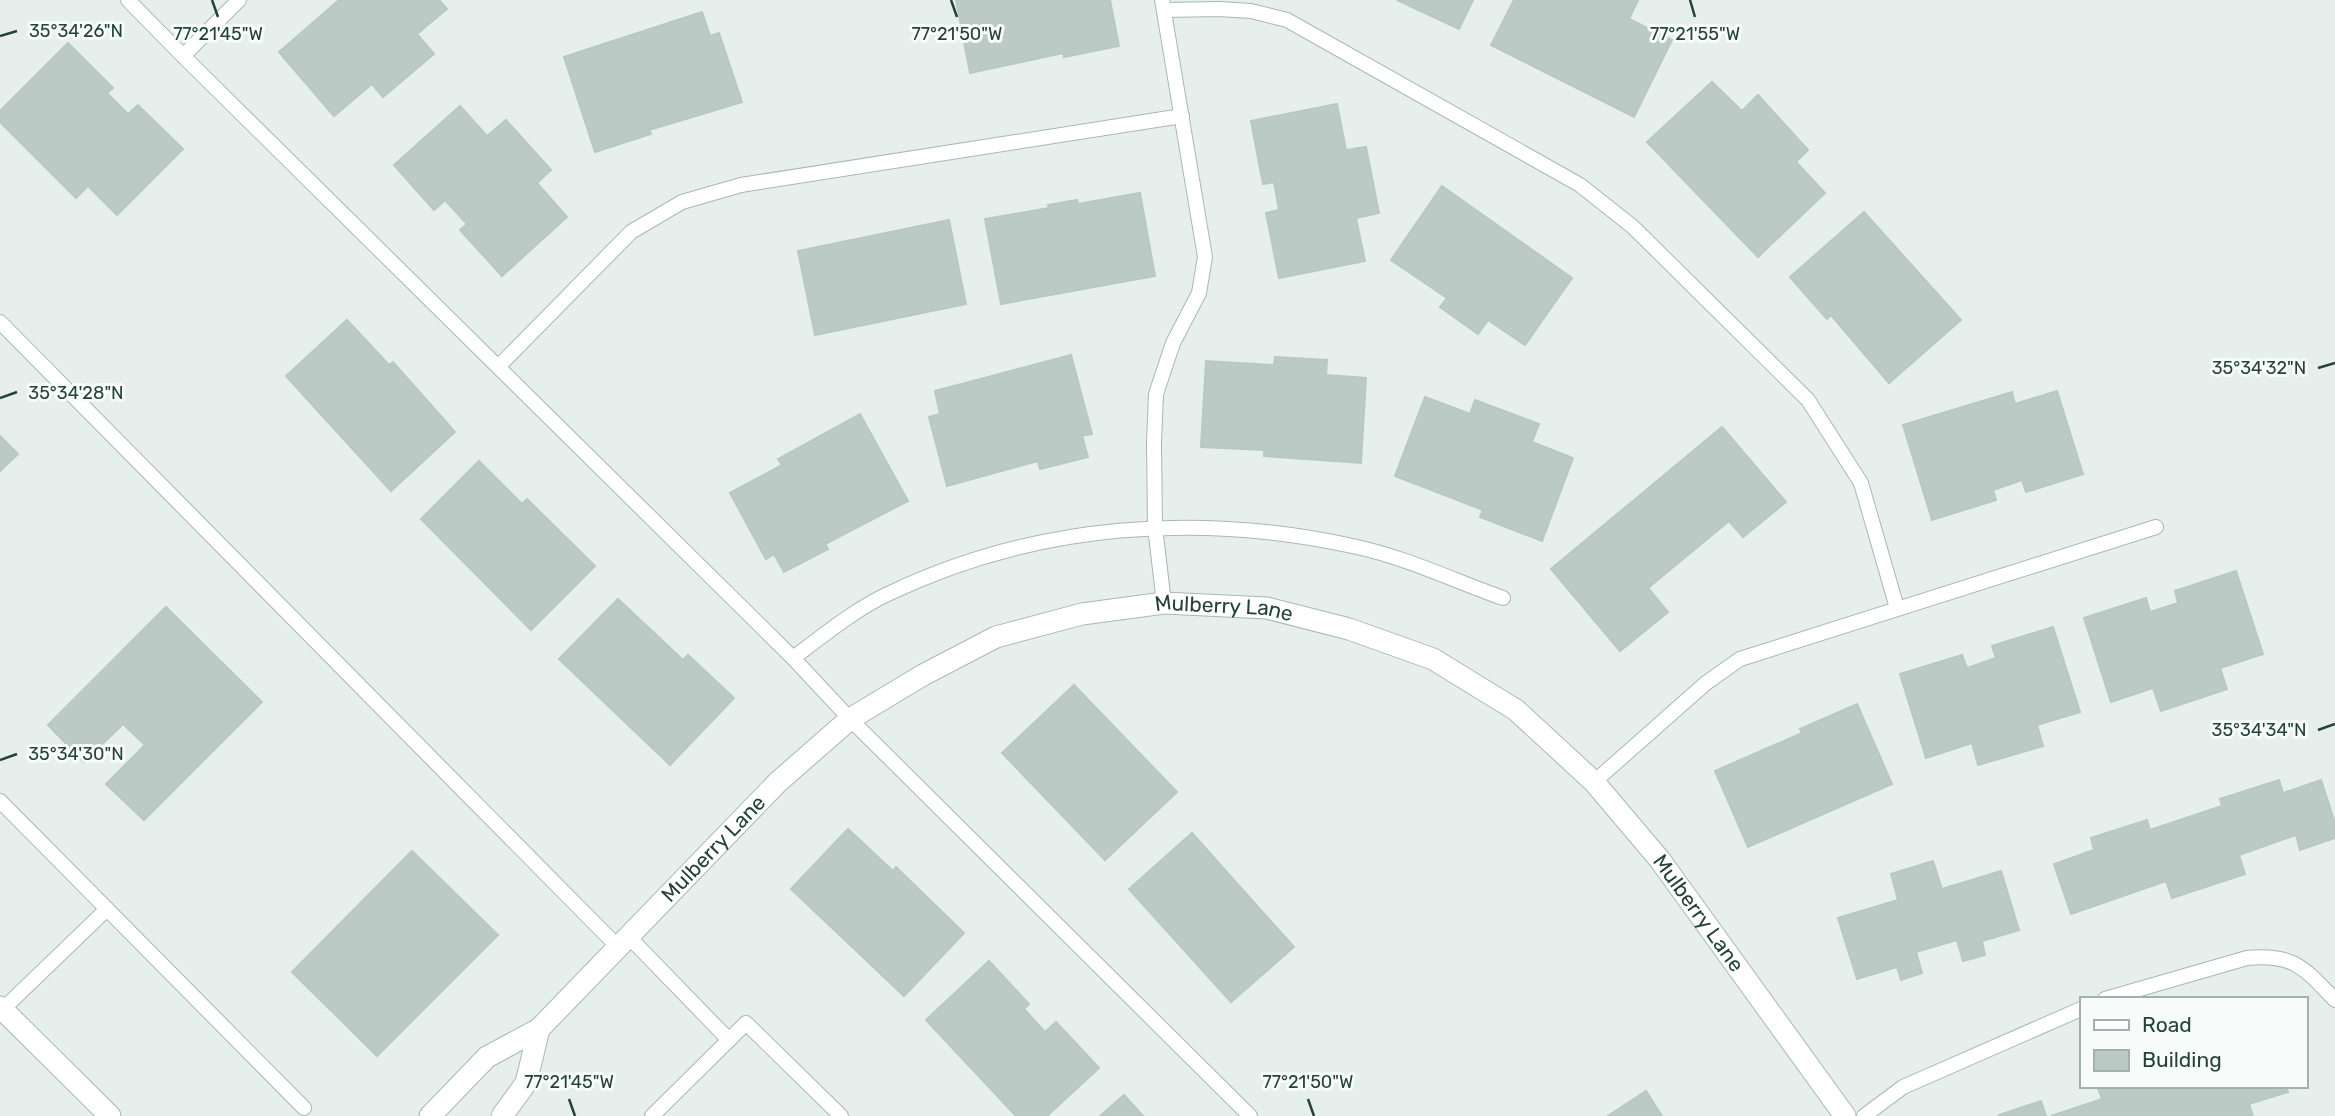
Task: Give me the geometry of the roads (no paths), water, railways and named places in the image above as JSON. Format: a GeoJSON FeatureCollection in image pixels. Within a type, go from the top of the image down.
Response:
{"type":"FeatureCollection","features":[{"type":"Feature","properties":{"kind":"street","name":"Mulberry Lane"},"geometry":{"type":"LineString","coordinates":[[430,1116],[487,1057],[539,1029],[778,782],[850,719],[923,675],[996,637],[1082,614],[1164,603],[1267,608],[1349,629],[1433,659],[1516,710],[1594,782],[1660,860],[1845,1116]]}},
{"type":"Feature","properties":{"kind":"street"},"geometry":{"type":"LineString","coordinates":[[1,1009],[110,1116]]}},
{"type":"Feature","properties":{"kind":"street"},"geometry":{"type":"LineString","coordinates":[[502,1116],[526,1083],[539,1029]]}},
{"type":"Feature","properties":{"kind":"lane"},"geometry":{"type":"LineString","coordinates":[[128,0],[793,658],[850,719],[1250,1116]]}},
{"type":"Feature","properties":{"kind":"lane"},"geometry":{"type":"LineString","coordinates":[[183,56],[239,0]]}},
{"type":"Feature","properties":{"kind":"lane"},"geometry":{"type":"LineString","coordinates":[[1164,603],[1155,527],[1156,394],[1173,343],[1199,293],[1205,257],[1163,5],[1251,11],[1287,20],[1580,185],[1633,227],[1808,400],[1861,483],[1897,608]]}},
{"type":"Feature","properties":{"kind":"lane"},"geometry":{"type":"LineString","coordinates":[[499,366],[631,232],[682,202],[741,185],[1182,116]]}},
{"type":"Feature","properties":{"kind":"lane"},"geometry":{"type":"LineString","coordinates":[[0,322],[624,943],[729,1040]]}},
{"type":"Feature","properties":{"kind":"lane"},"geometry":{"type":"LineString","coordinates":[[793,658],[838,624],[888,593],[943,570],[1014,548],[1096,533],[1155,527],[1226,527],[1359,547],[1503,598]]}},
{"type":"Feature","properties":{"kind":"lane"},"geometry":{"type":"LineString","coordinates":[[1594,782],[1706,683],[1740,659],[2156,527]]}},
{"type":"Feature","properties":{"kind":"lane"},"geometry":{"type":"LineString","coordinates":[[0,801],[304,1108]]}},
{"type":"Feature","properties":{"kind":"lane"},"geometry":{"type":"LineString","coordinates":[[1,1009],[107,909]]}},
{"type":"Feature","properties":{"kind":"lane"},"geometry":{"type":"LineString","coordinates":[[2112,997],[2247,958],[2269,956],[2286,958],[2307,972],[2335,1000]]}},
{"type":"Feature","properties":{"kind":"lane"},"geometry":{"type":"LineString","coordinates":[[1864,1116],[1903,1087],[2080,1009]]}},
{"type":"Feature","properties":{"kind":"lane"},"geometry":{"type":"LineString","coordinates":[[652,1116],[746,1023],[841,1116]]}}]}
